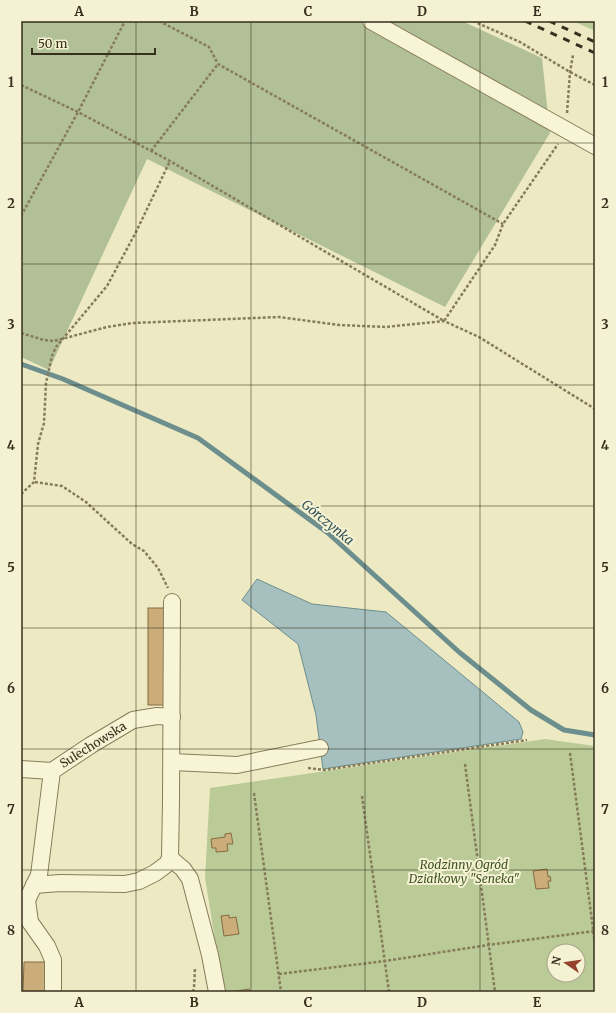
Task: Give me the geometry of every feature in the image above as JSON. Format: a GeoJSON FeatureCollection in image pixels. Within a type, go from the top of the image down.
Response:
{"type":"FeatureCollection","features":[{"type":"Feature","properties":{"kind":"street"},"geometry":{"type":"LineString","coordinates":[[371,21],[595,146]]}},
{"type":"Feature","properties":{"kind":"street"},"geometry":{"type":"LineString","coordinates":[[34,885],[60,883],[125,884],[139,881],[155,873],[167,864],[170,858],[172,762],[172,602]]}},
{"type":"Feature","properties":{"kind":"street","name":"Sulechowska"},"geometry":{"type":"LineString","coordinates":[[24,900],[39,875],[52,770],[133,720],[157,716],[172,717]]}},
{"type":"Feature","properties":{"kind":"street"},"geometry":{"type":"LineString","coordinates":[[172,762],[237,765],[320,748]]}},
{"type":"Feature","properties":{"kind":"street"},"geometry":{"type":"LineString","coordinates":[[21,769],[52,770]]}},
{"type":"Feature","properties":{"kind":"street"},"geometry":{"type":"LineString","coordinates":[[170,858],[183,869],[190,879],[210,955],[217,992]]}},
{"type":"Feature","properties":{"kind":"street"},"geometry":{"type":"LineString","coordinates":[[24,900],[30,922],[47,946],[53,960],[53,992]]}},
{"type":"Feature","properties":{"kind":"path"},"geometry":{"type":"LineString","coordinates":[[21,216],[78,112],[125,21]]}},
{"type":"Feature","properties":{"kind":"path"},"geometry":{"type":"LineString","coordinates":[[159,21],[210,47],[218,64],[503,224]]}},
{"type":"Feature","properties":{"kind":"path"},"geometry":{"type":"LineString","coordinates":[[473,21],[520,42],[595,85]]}},
{"type":"Feature","properties":{"kind":"path"},"geometry":{"type":"LineString","coordinates":[[444,321],[495,245],[503,224],[559,142],[565,130],[570,72],[573,56]]}},
{"type":"Feature","properties":{"kind":"path"},"geometry":{"type":"LineString","coordinates":[[152,151],[218,64]]}},
{"type":"Feature","properties":{"kind":"path"},"geometry":{"type":"LineString","coordinates":[[21,85],[78,112],[170,161],[444,321],[480,337],[595,409]]}},
{"type":"Feature","properties":{"kind":"path"},"geometry":{"type":"LineString","coordinates":[[21,494],[34,482],[38,444],[44,423],[46,383],[52,356],[56,347],[107,286],[136,232],[170,161]]}},
{"type":"Feature","properties":{"kind":"path"},"geometry":{"type":"LineString","coordinates":[[21,333],[44,340],[54,341],[107,327],[133,323],[278,317],[339,326],[386,327],[444,321]]}},
{"type":"Feature","properties":{"kind":"path"},"geometry":{"type":"LineString","coordinates":[[34,482],[62,486],[86,502],[132,544],[144,551],[158,568],[172,602]]}},
{"type":"Feature","properties":{"kind":"path"},"geometry":{"type":"LineString","coordinates":[[304,768],[324,770],[527,740]]}},
{"type":"Feature","properties":{"kind":"path"},"geometry":{"type":"LineString","coordinates":[[570,754],[595,944]]}},
{"type":"Feature","properties":{"kind":"path"},"geometry":{"type":"LineString","coordinates":[[465,764],[495,992]]}},
{"type":"Feature","properties":{"kind":"path"},"geometry":{"type":"LineString","coordinates":[[254,793],[281,992]]}},
{"type":"Feature","properties":{"kind":"path"},"geometry":{"type":"LineString","coordinates":[[362,796],[389,992]]}},
{"type":"Feature","properties":{"kind":"path"},"geometry":{"type":"LineString","coordinates":[[278,974],[385,961],[594,931]]}},
{"type":"Feature","properties":{"kind":"green space"},"geometry":{"type":"Polygon","coordinates":[[[21,21],[462,21],[542,58],[550,133],[445,307],[147,159],[49,370],[21,357],[21,21]]]}},
{"type":"Feature","properties":{"kind":"green space"},"geometry":{"type":"Polygon","coordinates":[[[573,21],[595,21],[595,31],[573,21]]]}},
{"type":"Feature","properties":{"kind":"green space","name":"Rodzinny Ogród Działkowy \"Seneka\""},"geometry":{"type":"Polygon","coordinates":[[[545,739],[595,746],[595,992],[223,992],[205,877],[210,788],[545,739]]]}},
{"type":"Feature","properties":{"kind":"water"},"geometry":{"type":"Polygon","coordinates":[[[257,579],[312,604],[386,612],[519,722],[523,732],[521,739],[323,769],[316,715],[298,644],[242,600],[257,579]]]}},
{"type":"Feature","properties":{"kind":"building"},"geometry":{"type":"Polygon","coordinates":[[[148,608],[169,608],[169,705],[148,705],[148,608]]]}},
{"type":"Feature","properties":{"kind":"building"},"geometry":{"type":"Polygon","coordinates":[[[231,833],[233,844],[227,844],[228,851],[216,852],[216,848],[212,848],[211,839],[225,837],[225,834],[231,833]]]}},
{"type":"Feature","properties":{"kind":"building"},"geometry":{"type":"Polygon","coordinates":[[[547,869],[548,877],[550,876],[551,881],[548,881],[549,888],[536,889],[533,871],[547,869]]]}},
{"type":"Feature","properties":{"kind":"building"},"geometry":{"type":"Polygon","coordinates":[[[229,915],[229,918],[236,917],[239,934],[224,936],[221,916],[229,915]]]}},
{"type":"Feature","properties":{"kind":"building"},"geometry":{"type":"Polygon","coordinates":[[[24,962],[45,962],[45,992],[23,992],[24,962]]]}},
{"type":"Feature","properties":{"kind":"building"},"geometry":{"type":"Polygon","coordinates":[[[249,989],[250,992],[230,992],[249,989]]]}},
{"type":"Feature","properties":{"kind":"waterway","name":"Górczynka"},"geometry":{"type":"LineString","coordinates":[[21,364],[63,379],[198,438],[328,533],[459,652],[531,710],[564,730],[595,735]]}},
{"type":"Feature","properties":{"kind":"railway"},"geometry":{"type":"LineString","coordinates":[[525,21],[595,53]]}},
{"type":"Feature","properties":{"kind":"railway"},"geometry":{"type":"LineString","coordinates":[[549,21],[595,42]]}}]}
